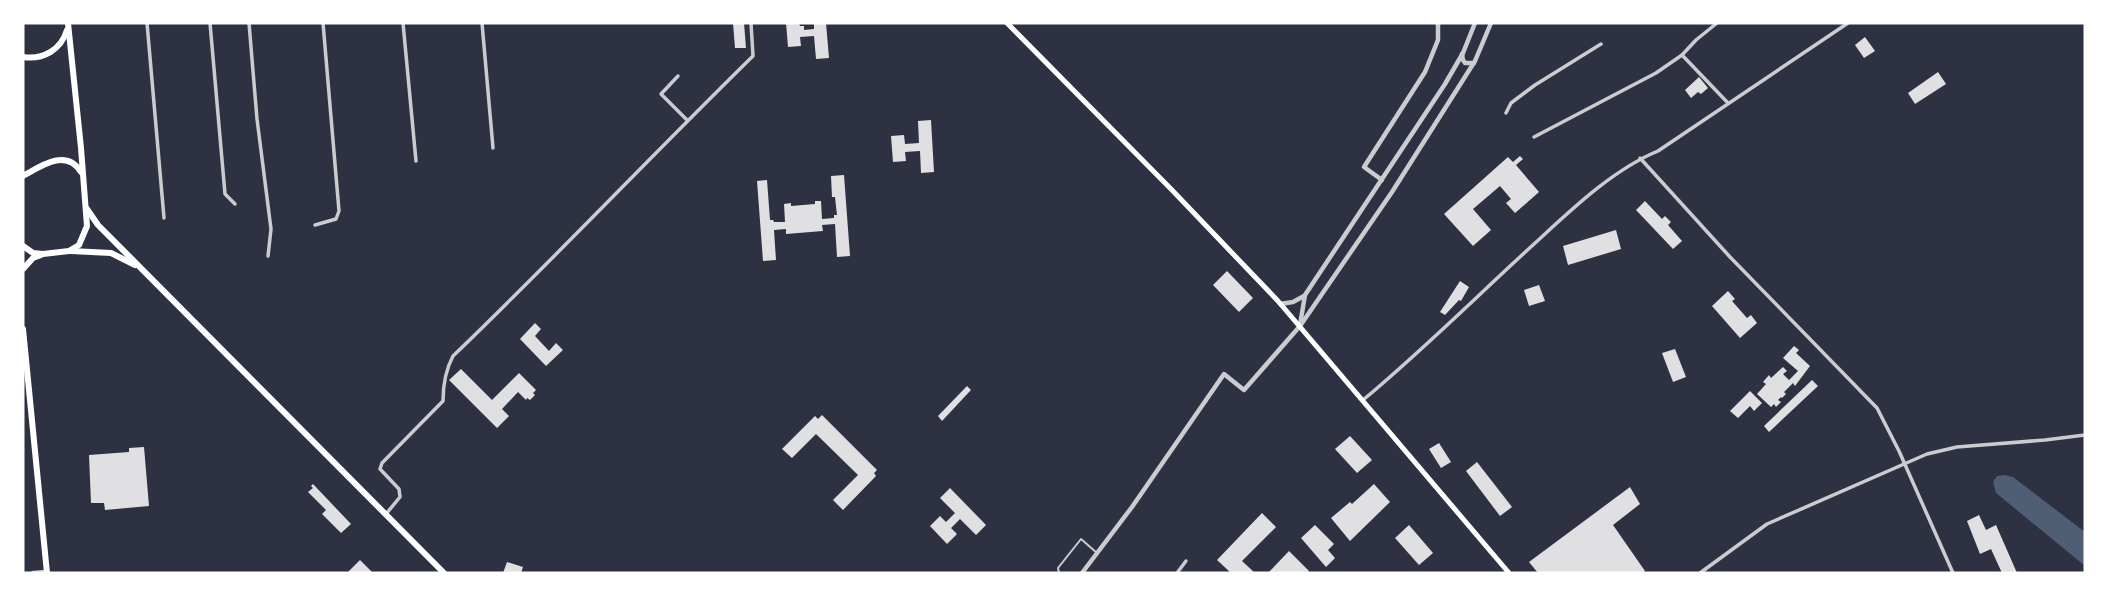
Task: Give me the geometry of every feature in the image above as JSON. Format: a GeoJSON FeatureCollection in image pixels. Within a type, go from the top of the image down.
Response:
{"type":"FeatureCollection","features":[{"type":"Feature","properties":{"kind":"main road"},"geometry":{"type":"LineString","coordinates":[[1007,23],[1280,304],[1509,573]]}},
{"type":"Feature","properties":{"kind":"main road"},"geometry":{"type":"LineString","coordinates":[[23,57],[39,58],[54,50],[64,38],[68,24]]}},
{"type":"Feature","properties":{"kind":"main road"},"geometry":{"type":"LineString","coordinates":[[68,24],[87,209],[85,234],[79,245],[69,251]]}},
{"type":"Feature","properties":{"kind":"main road"},"geometry":{"type":"LineString","coordinates":[[23,176],[54,160],[63,159],[76,164],[84,177]]}},
{"type":"Feature","properties":{"kind":"main road"},"geometry":{"type":"LineString","coordinates":[[87,209],[92,218],[142,270],[444,573]]}},
{"type":"Feature","properties":{"kind":"main road"},"geometry":{"type":"LineString","coordinates":[[23,246],[33,253],[43,254],[69,251],[111,253],[142,270]]}},
{"type":"Feature","properties":{"kind":"main road"},"geometry":{"type":"LineString","coordinates":[[23,269],[33,258],[43,254]]}},
{"type":"Feature","properties":{"kind":"main road"},"geometry":{"type":"LineString","coordinates":[[23,329],[47,573]]}},
{"type":"Feature","properties":{"kind":"street"},"geometry":{"type":"LineString","coordinates":[[146,23],[164,218]]}},
{"type":"Feature","properties":{"kind":"street"},"geometry":{"type":"LineString","coordinates":[[210,23],[225,194],[234,204]]}},
{"type":"Feature","properties":{"kind":"street"},"geometry":{"type":"LineString","coordinates":[[249,23],[257,118],[271,229],[268,256]]}},
{"type":"Feature","properties":{"kind":"street"},"geometry":{"type":"LineString","coordinates":[[315,225],[336,219],[340,212],[323,23]]}},
{"type":"Feature","properties":{"kind":"street"},"geometry":{"type":"LineString","coordinates":[[403,23],[416,161]]}},
{"type":"Feature","properties":{"kind":"street"},"geometry":{"type":"LineString","coordinates":[[482,23],[493,148]]}},
{"type":"Feature","properties":{"kind":"street"},"geometry":{"type":"LineString","coordinates":[[386,514],[400,497],[399,489],[380,469],[382,463],[443,401],[443,383],[453,356],[508,304],[753,56],[751,23]]}},
{"type":"Feature","properties":{"kind":"street"},"geometry":{"type":"LineString","coordinates":[[1382,180],[1364,167],[1425,72],[1438,40],[1438,23]]}},
{"type":"Feature","properties":{"kind":"street"},"geometry":{"type":"LineString","coordinates":[[1300,326],[1305,295],[1403,149],[1463,53],[1475,23]]}},
{"type":"Feature","properties":{"kind":"street"},"geometry":{"type":"LineString","coordinates":[[1082,573],[1224,374],[1244,390],[1300,326],[1475,61],[1492,23]]}},
{"type":"Feature","properties":{"kind":"street"},"geometry":{"type":"LineString","coordinates":[[1534,137],[1656,73],[1682,55],[1717,23]]}},
{"type":"Feature","properties":{"kind":"street"},"geometry":{"type":"LineString","coordinates":[[1362,401],[1574,208],[1640,159],[1658,151],[1848,23]]}},
{"type":"Feature","properties":{"kind":"street"},"geometry":{"type":"LineString","coordinates":[[1506,113],[1511,103],[1535,85],[1601,44]]}},
{"type":"Feature","properties":{"kind":"street"},"geometry":{"type":"LineString","coordinates":[[1463,53],[1462,60],[1465,63],[1475,61]]}},
{"type":"Feature","properties":{"kind":"street"},"geometry":{"type":"LineString","coordinates":[[1682,55],[1728,103]]}},
{"type":"Feature","properties":{"kind":"street"},"geometry":{"type":"LineString","coordinates":[[678,76],[661,94],[687,120]]}},
{"type":"Feature","properties":{"kind":"street"},"geometry":{"type":"LineString","coordinates":[[1403,149],[1411,149],[1413,158]]}},
{"type":"Feature","properties":{"kind":"street"},"geometry":{"type":"LineString","coordinates":[[1640,159],[1881,414],[1954,573]]}},
{"type":"Feature","properties":{"kind":"street"},"geometry":{"type":"LineString","coordinates":[[1280,304],[1293,302],[1305,295]]}},
{"type":"Feature","properties":{"kind":"street"},"geometry":{"type":"LineString","coordinates":[[1700,573],[1766,524],[1927,454],[1957,447],[2085,435]]}},
{"type":"Feature","properties":{"kind":"street"},"geometry":{"type":"LineString","coordinates":[[1177,573],[1186,561]]}},
{"type":"Feature","properties":{"kind":"street"},"geometry":{"type":"LineString","coordinates":[[33,573],[47,573]]}},
{"type":"Feature","properties":{"kind":"lane"},"geometry":{"type":"LineString","coordinates":[[1059,573],[1058,568],[1081,539],[1098,554]]}},
{"type":"Feature","properties":{"kind":"water"},"geometry":{"type":"Polygon","coordinates":[[[1997,476],[2013,477],[2085,532],[2085,566],[1996,493],[1993,482],[1997,476]]]}},
{"type":"Feature","properties":{"kind":"building"},"geometry":{"type":"Polygon","coordinates":[[[733,23],[744,23],[746,48],[735,48],[733,23]]]}},
{"type":"Feature","properties":{"kind":"building"},"geometry":{"type":"Polygon","coordinates":[[[786,23],[799,23],[804,26],[804,30],[814,29],[814,23],[826,23],[829,58],[816,59],[814,36],[800,37],[801,46],[788,47],[786,23]]]}},
{"type":"Feature","properties":{"kind":"building"},"geometry":{"type":"Polygon","coordinates":[[[1865,37],[1875,51],[1864,58],[1855,45],[1865,37]]]}},
{"type":"Feature","properties":{"kind":"building"},"geometry":{"type":"Polygon","coordinates":[[[1938,72],[1946,84],[1915,104],[1908,93],[1938,72]]]}},
{"type":"Feature","properties":{"kind":"building"},"geometry":{"type":"Polygon","coordinates":[[[1699,77],[1708,88],[1691,98],[1685,90],[1699,77]]]}},
{"type":"Feature","properties":{"kind":"building"},"geometry":{"type":"Polygon","coordinates":[[[931,120],[934,172],[921,173],[920,151],[905,152],[906,161],[893,162],[891,136],[904,135],[905,144],[919,143],[918,121],[931,120]]]}},
{"type":"Feature","properties":{"kind":"building"},"geometry":{"type":"Polygon","coordinates":[[[1520,156],[1523,159],[1516,165],[1539,192],[1515,213],[1506,203],[1511,199],[1500,186],[1473,209],[1491,230],[1473,246],[1444,214],[1508,157],[1513,162],[1520,156]]]}},
{"type":"Feature","properties":{"kind":"building"},"geometry":{"type":"Polygon","coordinates":[[[844,175],[850,256],[837,257],[835,224],[822,225],[823,231],[786,234],[786,229],[774,230],[776,260],[763,261],[757,181],[767,180],[770,220],[785,222],[784,204],[815,204],[815,201],[821,201],[822,219],[834,218],[834,215],[837,215],[835,197],[832,197],[831,176],[844,175]]]}},
{"type":"Feature","properties":{"kind":"building"},"geometry":{"type":"Polygon","coordinates":[[[1645,201],[1662,219],[1665,216],[1671,222],[1668,225],[1682,241],[1673,249],[1636,210],[1645,201]]]}},
{"type":"Feature","properties":{"kind":"building"},"geometry":{"type":"Polygon","coordinates":[[[1616,230],[1621,249],[1568,265],[1563,246],[1616,230]]]}},
{"type":"Feature","properties":{"kind":"building"},"geometry":{"type":"Polygon","coordinates":[[[1227,271],[1253,298],[1239,312],[1213,285],[1227,271]]]}},
{"type":"Feature","properties":{"kind":"building"},"geometry":{"type":"Polygon","coordinates":[[[1460,281],[1469,287],[1461,301],[1445,315],[1440,312],[1460,281]]]}},
{"type":"Feature","properties":{"kind":"building"},"geometry":{"type":"Polygon","coordinates":[[[1539,285],[1545,301],[1529,306],[1524,290],[1539,285]]]}},
{"type":"Feature","properties":{"kind":"building"},"geometry":{"type":"Polygon","coordinates":[[[1728,291],[1735,299],[1732,301],[1747,318],[1751,315],[1757,323],[1740,338],[1712,306],[1728,291]]]}},
{"type":"Feature","properties":{"kind":"building"},"geometry":{"type":"Polygon","coordinates":[[[535,323],[541,329],[535,336],[549,351],[556,343],[563,350],[546,366],[520,339],[535,323]]]}},
{"type":"Feature","properties":{"kind":"building"},"geometry":{"type":"Polygon","coordinates":[[[1794,346],[1799,350],[1796,353],[1810,366],[1795,386],[1793,383],[1784,392],[1786,394],[1778,400],[1781,402],[1776,407],[1774,404],[1771,407],[1757,394],[1766,384],[1763,382],[1769,375],[1771,378],[1783,367],[1787,371],[1783,374],[1789,380],[1798,371],[1783,358],[1794,346]]]}},
{"type":"Feature","properties":{"kind":"building"},"geometry":{"type":"Polygon","coordinates":[[[1675,349],[1686,377],[1673,382],[1662,353],[1675,349]]]}},
{"type":"Feature","properties":{"kind":"building"},"geometry":{"type":"Polygon","coordinates":[[[461,369],[492,400],[519,373],[536,390],[533,393],[535,395],[526,400],[518,392],[502,409],[509,416],[497,428],[449,380],[461,369]]]}},
{"type":"Feature","properties":{"kind":"building"},"geometry":{"type":"Polygon","coordinates":[[[1812,380],[1818,386],[1769,432],[1764,426],[1812,380]]]}},
{"type":"Feature","properties":{"kind":"building"},"geometry":{"type":"Polygon","coordinates":[[[967,386],[971,390],[942,421],[938,416],[967,386]]]}},
{"type":"Feature","properties":{"kind":"building"},"geometry":{"type":"Polygon","coordinates":[[[1750,391],[1762,403],[1754,411],[1750,406],[1738,418],[1730,411],[1750,391]]]}},
{"type":"Feature","properties":{"kind":"building"},"geometry":{"type":"Polygon","coordinates":[[[822,415],[877,470],[874,473],[876,476],[843,510],[833,500],[858,475],[816,434],[792,458],[782,449],[815,416],[818,419],[822,415]]]}},
{"type":"Feature","properties":{"kind":"building"},"geometry":{"type":"Polygon","coordinates":[[[1350,436],[1372,460],[1357,473],[1335,449],[1350,436]]]}},
{"type":"Feature","properties":{"kind":"building"},"geometry":{"type":"Polygon","coordinates":[[[1439,443],[1451,462],[1441,468],[1429,449],[1439,443]]]}},
{"type":"Feature","properties":{"kind":"building"},"geometry":{"type":"Polygon","coordinates":[[[144,447],[149,506],[105,510],[104,503],[91,503],[89,455],[129,452],[129,448],[144,447]]]}},
{"type":"Feature","properties":{"kind":"building"},"geometry":{"type":"Polygon","coordinates":[[[1477,462],[1512,507],[1500,516],[1466,471],[1477,462]]]}},
{"type":"Feature","properties":{"kind":"building"},"geometry":{"type":"Polygon","coordinates":[[[313,484],[351,524],[341,533],[322,514],[326,510],[308,492],[313,488],[313,484]]]}},
{"type":"Feature","properties":{"kind":"building"},"geometry":{"type":"Polygon","coordinates":[[[1374,484],[1390,502],[1350,541],[1331,518],[1374,484]]]}},
{"type":"Feature","properties":{"kind":"building"},"geometry":{"type":"Polygon","coordinates":[[[1630,487],[1640,504],[1613,525],[1645,571],[1643,573],[1538,573],[1529,562],[1630,487]]]}},
{"type":"Feature","properties":{"kind":"building"},"geometry":{"type":"Polygon","coordinates":[[[950,488],[986,525],[976,535],[960,519],[951,528],[957,534],[947,544],[930,526],[940,516],[946,522],[955,513],[940,498],[950,488]]]}},
{"type":"Feature","properties":{"kind":"building"},"geometry":{"type":"Polygon","coordinates":[[[1262,513],[1276,527],[1242,561],[1255,573],[1231,573],[1217,560],[1262,513]]]}},
{"type":"Feature","properties":{"kind":"building"},"geometry":{"type":"Polygon","coordinates":[[[1979,515],[1986,530],[1996,525],[2017,573],[2002,573],[1991,549],[1980,554],[1967,521],[1979,515]]]}},
{"type":"Feature","properties":{"kind":"building"},"geometry":{"type":"Polygon","coordinates":[[[1315,525],[1334,544],[1328,550],[1335,558],[1326,567],[1301,538],[1315,525]]]}},
{"type":"Feature","properties":{"kind":"building"},"geometry":{"type":"Polygon","coordinates":[[[1409,525],[1433,553],[1419,565],[1395,538],[1409,525]]]}},
{"type":"Feature","properties":{"kind":"building"},"geometry":{"type":"Polygon","coordinates":[[[1289,551],[1309,571],[1268,573],[1289,551]]]}},
{"type":"Feature","properties":{"kind":"building"},"geometry":{"type":"Polygon","coordinates":[[[360,560],[373,573],[347,573],[360,560]]]}},
{"type":"Feature","properties":{"kind":"building"},"geometry":{"type":"Polygon","coordinates":[[[507,562],[523,567],[521,573],[503,573],[507,562]]]}}]}
